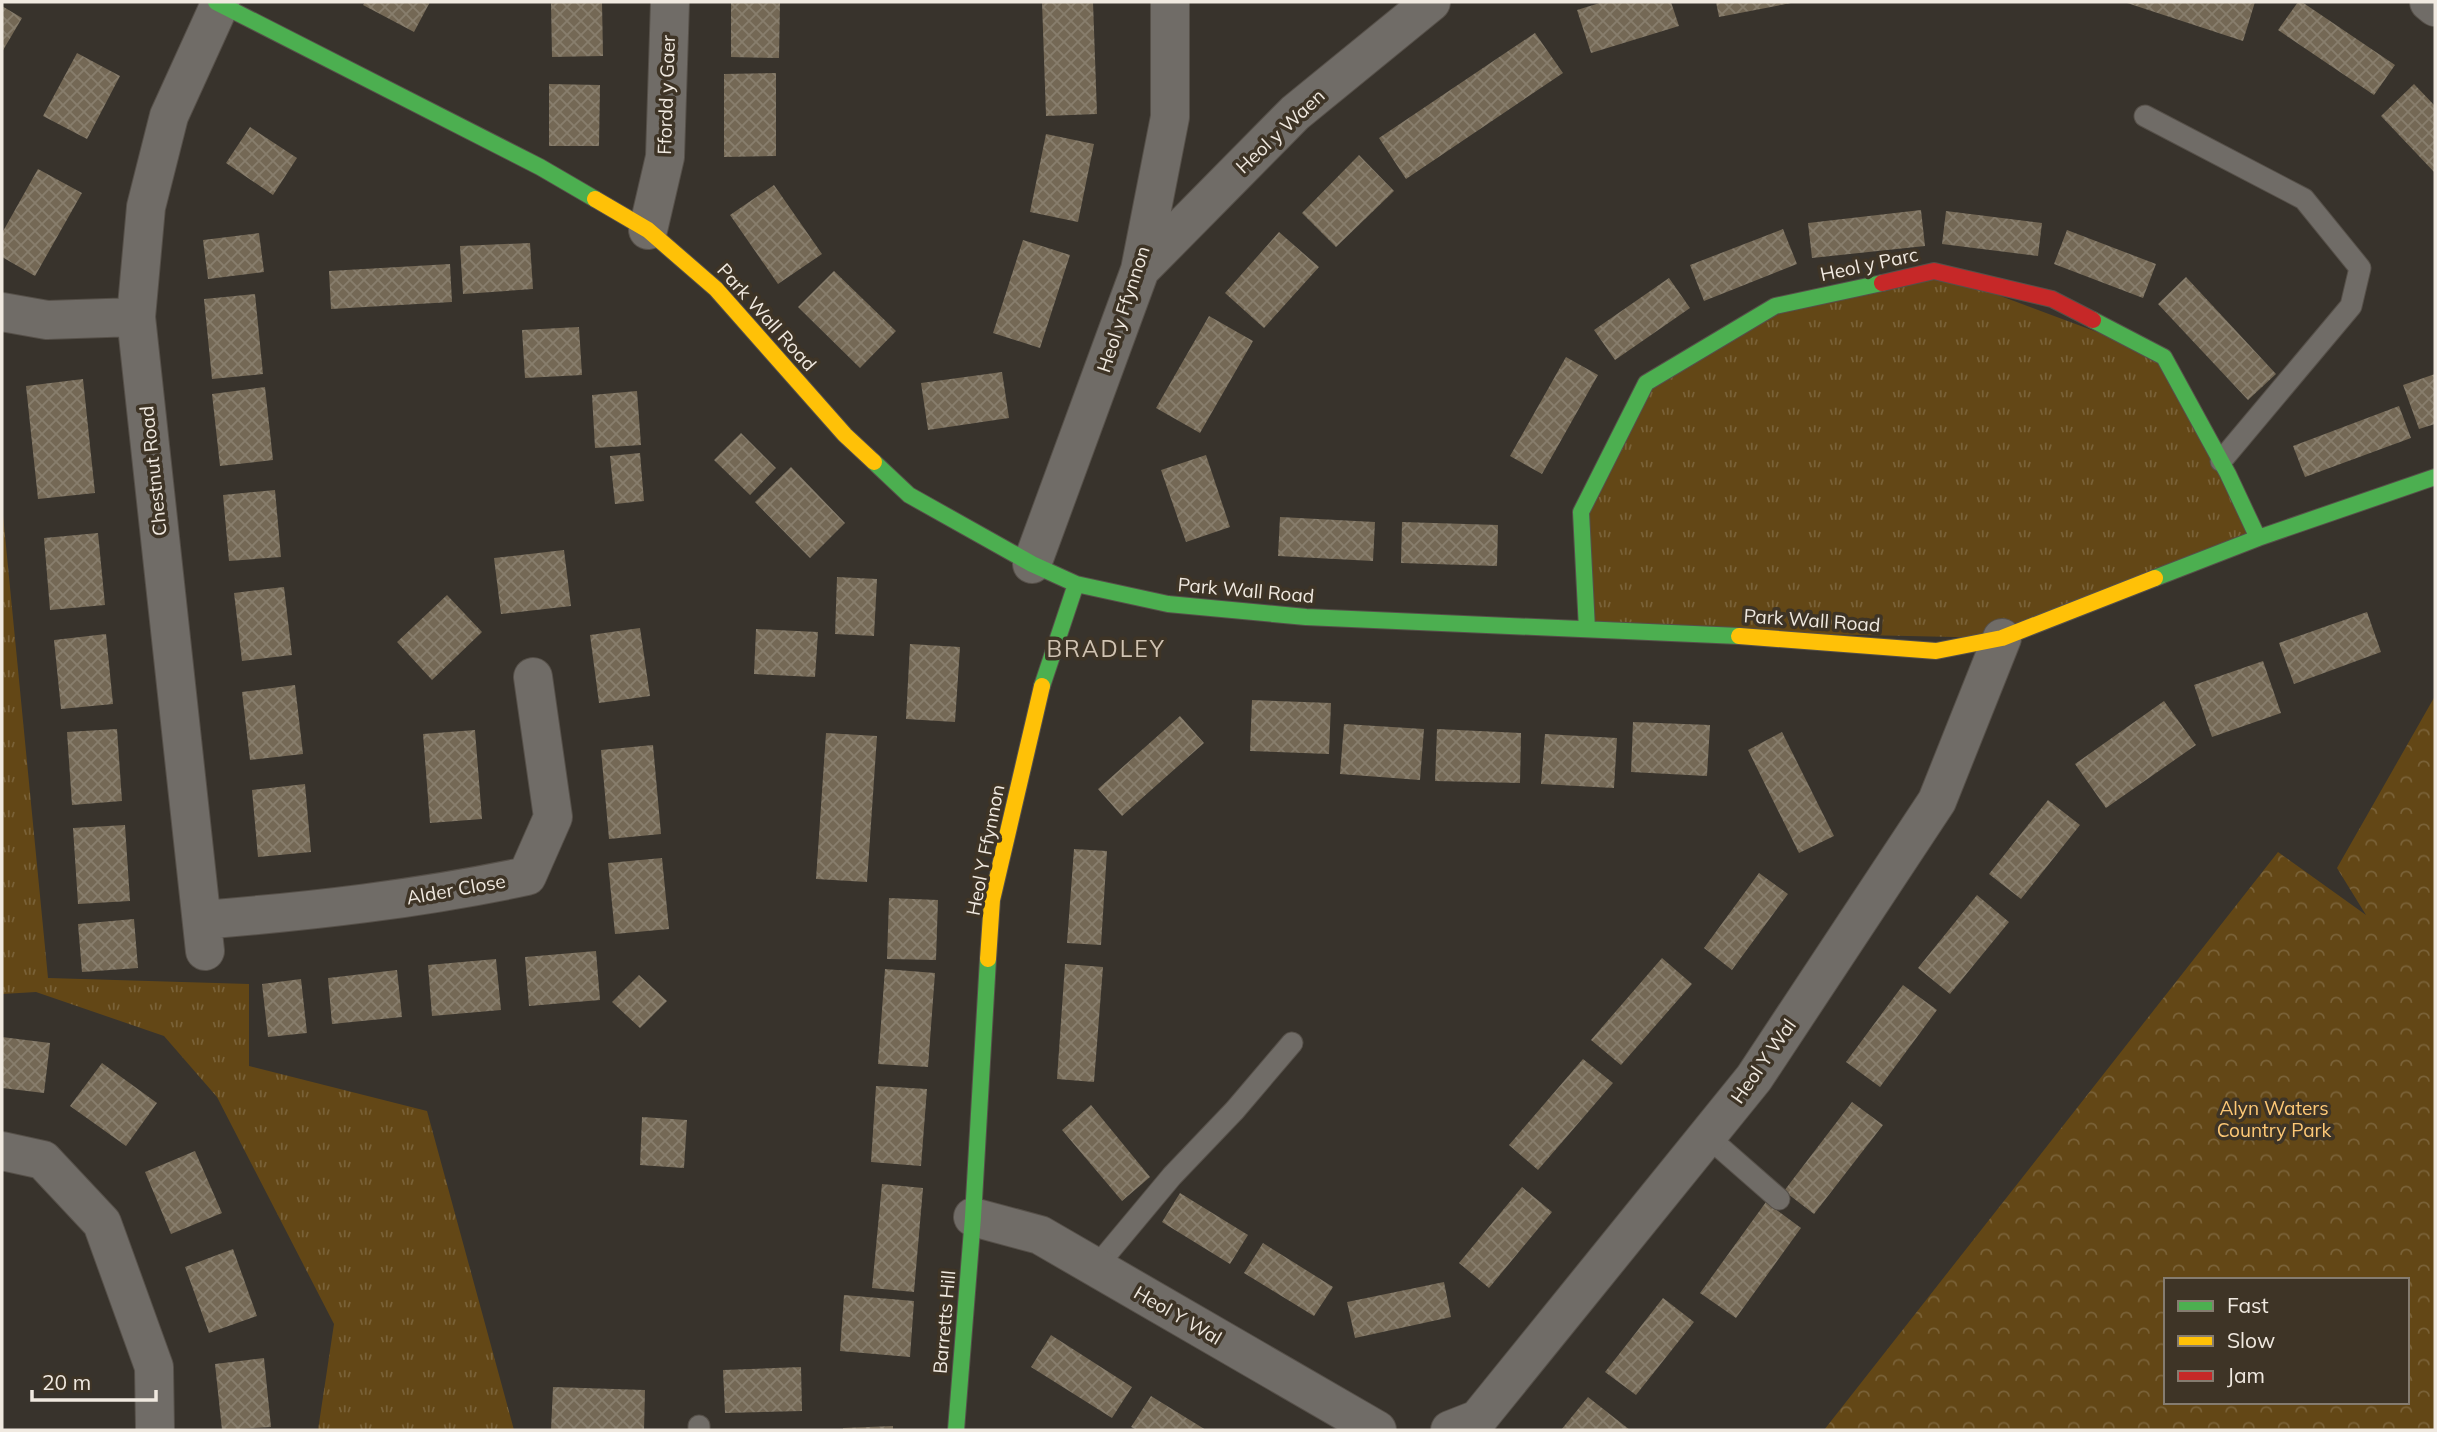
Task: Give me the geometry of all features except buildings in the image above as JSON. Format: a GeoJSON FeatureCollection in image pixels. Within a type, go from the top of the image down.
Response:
{"type":"FeatureCollection","features":[{"type":"Feature","properties":{"kind":"street","name":"Ffordd y Gaer"},"geometry":{"type":"LineString","coordinates":[[649,230],[665,157],[670,2]]}},
{"type":"Feature","properties":{"kind":"street","name":"Heol y Ffynnon"},"geometry":{"type":"LineString","coordinates":[[1032,564],[1140,270],[1170,117],[1170,2]]}},
{"type":"Feature","properties":{"kind":"street","name":"Heol y Waen"},"geometry":{"type":"LineString","coordinates":[[1140,270],[1295,113],[1431,2]]}},
{"type":"Feature","properties":{"kind":"street"},"geometry":{"type":"LineString","coordinates":[[2430,2],[2435,7]]}},
{"type":"Feature","properties":{"kind":"street","name":"Park Wall Road"},"geometry":{"type":"LineString","coordinates":[[218,3],[540,167],[649,230],[716,289],[845,435],[909,495],[1032,564],[1076,584],[1168,604],[1278,614],[1702,633],[1936,651],[2002,638],[2258,538],[2435,477]]}},
{"type":"Feature","properties":{"kind":"street","name":"Chestnut Road"},"geometry":{"type":"LineString","coordinates":[[204,936],[136,317],[146,207],[169,116],[218,3]]}},
{"type":"Feature","properties":{"kind":"street","name":"Heol y Parc"},"geometry":{"type":"LineString","coordinates":[[1587,629],[1581,512],[1646,383],[1775,306],[1934,271],[2052,299],[2164,357],[2221,461],[2258,538]]}},
{"type":"Feature","properties":{"kind":"street"},"geometry":{"type":"LineString","coordinates":[[2,312],[47,320],[136,317]]}},
{"type":"Feature","properties":{"kind":"street","name":"Heol Y Ffynnon"},"geometry":{"type":"LineString","coordinates":[[973,1217],[992,900],[1044,677],[1076,584]]}},
{"type":"Feature","properties":{"kind":"street","name":"Heol Y Wal"},"geometry":{"type":"LineString","coordinates":[[1450,1430],[1478,1419],[1754,1078],[1937,801],[2002,638]]}},
{"type":"Feature","properties":{"kind":"street","name":"Alder Close"},"geometry":{"type":"LineString","coordinates":[[204,936],[321,911],[454,891],[527,876],[553,817],[527,692]]}},
{"type":"Feature","properties":{"kind":"street"},"geometry":{"type":"LineString","coordinates":[[2,1151],[43,1160],[102,1223],[154,1367],[155,1430]]}},
{"type":"Feature","properties":{"kind":"street","name":"Heol Y Wal"},"geometry":{"type":"LineString","coordinates":[[973,1217],[1040,1235],[1377,1430]]}},
{"type":"Feature","properties":{"kind":"street","name":"Barretts Hill"},"geometry":{"type":"LineString","coordinates":[[956,1430],[973,1217]]}},
{"type":"Feature","properties":{"kind":"lane"},"geometry":{"type":"LineString","coordinates":[[2145,116],[2304,198],[2360,268],[2351,306],[2221,461]]}},
{"type":"Feature","properties":{"kind":"lane"},"geometry":{"type":"LineString","coordinates":[[1096,1267],[1172,1176],[1235,1110],[1292,1042]]}},
{"type":"Feature","properties":{"kind":"lane"},"geometry":{"type":"LineString","coordinates":[[1707,1136],[1779,1199]]}},
{"type":"Feature","properties":{"kind":"green space"},"geometry":{"type":"Polygon","coordinates":[[[1934,271],[2164,357],[2258,538],[2002,638],[1587,629],[1581,512],[1646,383],[1775,306],[1934,271]]]}},
{"type":"Feature","properties":{"kind":"green space"},"geometry":{"type":"Polygon","coordinates":[[[2,505],[48,978],[249,984],[249,1066],[427,1111],[514,1430],[318,1430],[334,1324],[217,1097],[164,1036],[36,992],[2,994],[2,505]]]}},
{"type":"Feature","properties":{"kind":"green space","name":"Alyn Waters Country Park"},"geometry":{"type":"Polygon","coordinates":[[[2435,696],[2435,1430],[1824,1430],[2278,852],[2366,915],[2337,868],[2435,696]]]}},
{"type":"Feature","properties":{"kind":"traffic: fast"},"geometry":{"type":"LineString","coordinates":[[216,2],[540,167],[595,199]]}},
{"type":"Feature","properties":{"kind":"traffic: fast"},"geometry":{"type":"LineString","coordinates":[[1587,629],[1581,512],[1646,383],[1775,306],[1882,283]]}},
{"type":"Feature","properties":{"kind":"traffic: fast"},"geometry":{"type":"LineString","coordinates":[[2093,320],[2164,357],[2228,474],[2258,538]]}},
{"type":"Feature","properties":{"kind":"traffic: fast"},"geometry":{"type":"LineString","coordinates":[[874,462],[909,495],[1032,564],[1076,584],[1168,604],[1306,617],[1739,636]]}},
{"type":"Feature","properties":{"kind":"traffic: fast"},"geometry":{"type":"LineString","coordinates":[[2155,578],[2258,538],[2435,477]]}},
{"type":"Feature","properties":{"kind":"traffic: fast"},"geometry":{"type":"LineString","coordinates":[[1042,686],[1076,584]]}},
{"type":"Feature","properties":{"kind":"traffic: fast"},"geometry":{"type":"LineString","coordinates":[[956,1430],[973,1217],[988,959]]}},
{"type":"Feature","properties":{"kind":"traffic: slow"},"geometry":{"type":"LineString","coordinates":[[595,199],[648,230],[716,289],[845,435],[874,462]]}},
{"type":"Feature","properties":{"kind":"traffic: slow"},"geometry":{"type":"LineString","coordinates":[[1739,636],[1936,651],[2002,638],[2155,578]]}},
{"type":"Feature","properties":{"kind":"traffic: slow"},"geometry":{"type":"LineString","coordinates":[[988,959],[992,900],[1042,686]]}},
{"type":"Feature","properties":{"kind":"traffic: jam"},"geometry":{"type":"LineString","coordinates":[[1882,283],[1934,271],[2052,299],[2093,320]]}},
{"type":"Feature","properties":{"kind":"district","name":"BRADLEY"},"geometry":{"type":"Point","coordinates":[1106,648]}}]}
